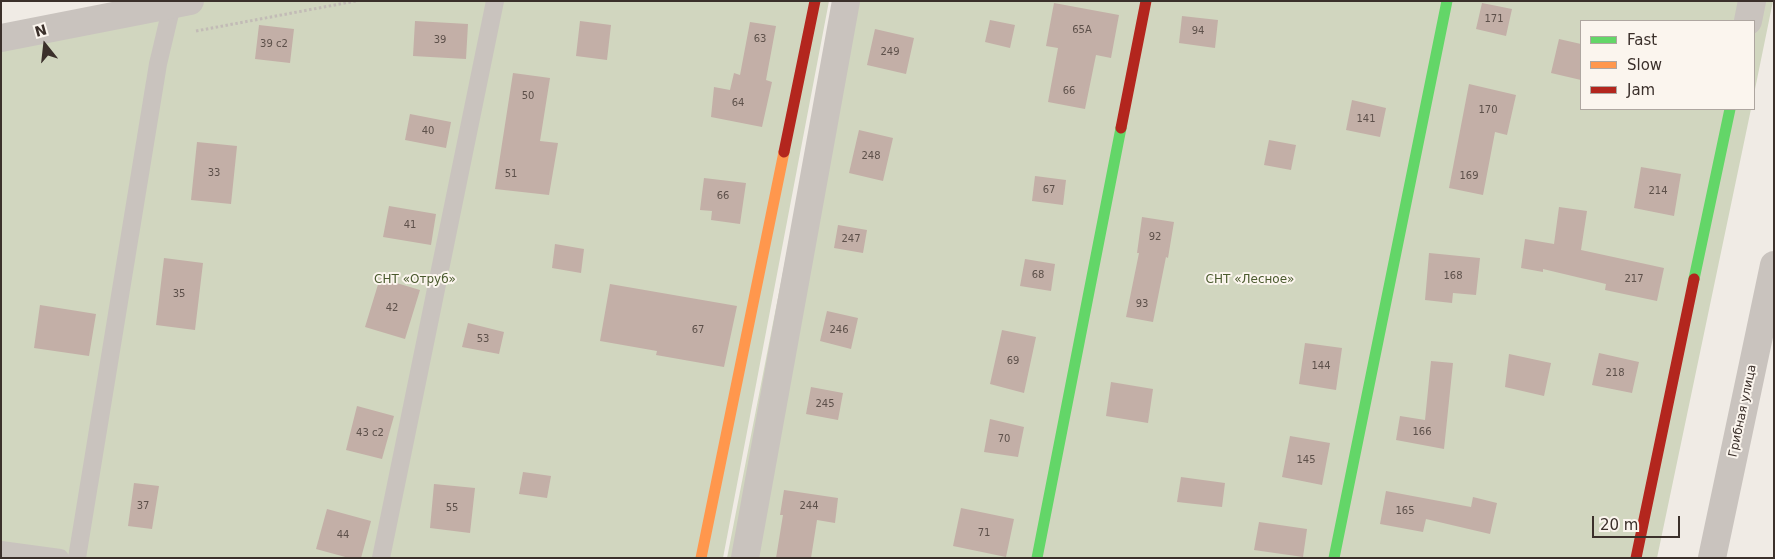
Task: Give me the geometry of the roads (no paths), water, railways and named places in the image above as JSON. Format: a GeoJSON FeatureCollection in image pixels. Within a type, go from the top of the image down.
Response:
{"type":"FeatureCollection","features":[{"type":"Feature","properties":{"kind":"street"},"geometry":{"type":"LineString","coordinates":[[700,558],[815,1]]}},
{"type":"Feature","properties":{"kind":"street"},"geometry":{"type":"LineString","coordinates":[[745,558],[846,1]]}},
{"type":"Feature","properties":{"kind":"street"},"geometry":{"type":"LineString","coordinates":[[1037,558],[1146,1]]}},
{"type":"Feature","properties":{"kind":"street"},"geometry":{"type":"LineString","coordinates":[[1334,558],[1447,1]]}},
{"type":"Feature","properties":{"kind":"street"},"geometry":{"type":"LineString","coordinates":[[1748,20],[1752,1]]}},
{"type":"Feature","properties":{"kind":"street"},"geometry":{"type":"LineString","coordinates":[[1,38],[181,3]]}},
{"type":"Feature","properties":{"kind":"street"},"geometry":{"type":"LineString","coordinates":[[1636,558],[1730,110]]}},
{"type":"Feature","properties":{"kind":"street","name":"Грибная улица"},"geometry":{"type":"LineString","coordinates":[[1712,558],[1774,265]]}},
{"type":"Feature","properties":{"kind":"lane"},"geometry":{"type":"LineString","coordinates":[[381,558],[495,1]]}},
{"type":"Feature","properties":{"kind":"lane"},"geometry":{"type":"LineString","coordinates":[[78,558],[158,64],[181,3]]}},
{"type":"Feature","properties":{"kind":"lane"},"geometry":{"type":"LineString","coordinates":[[1,550],[60,558]]}},
{"type":"Feature","properties":{"kind":"park label","name":"СНТ «Отруб»"},"geometry":{"type":"Point","coordinates":[415,280]}},
{"type":"Feature","properties":{"kind":"park label","name":"СНТ «Лесное»"},"geometry":{"type":"Point","coordinates":[1250,280]}}]}
